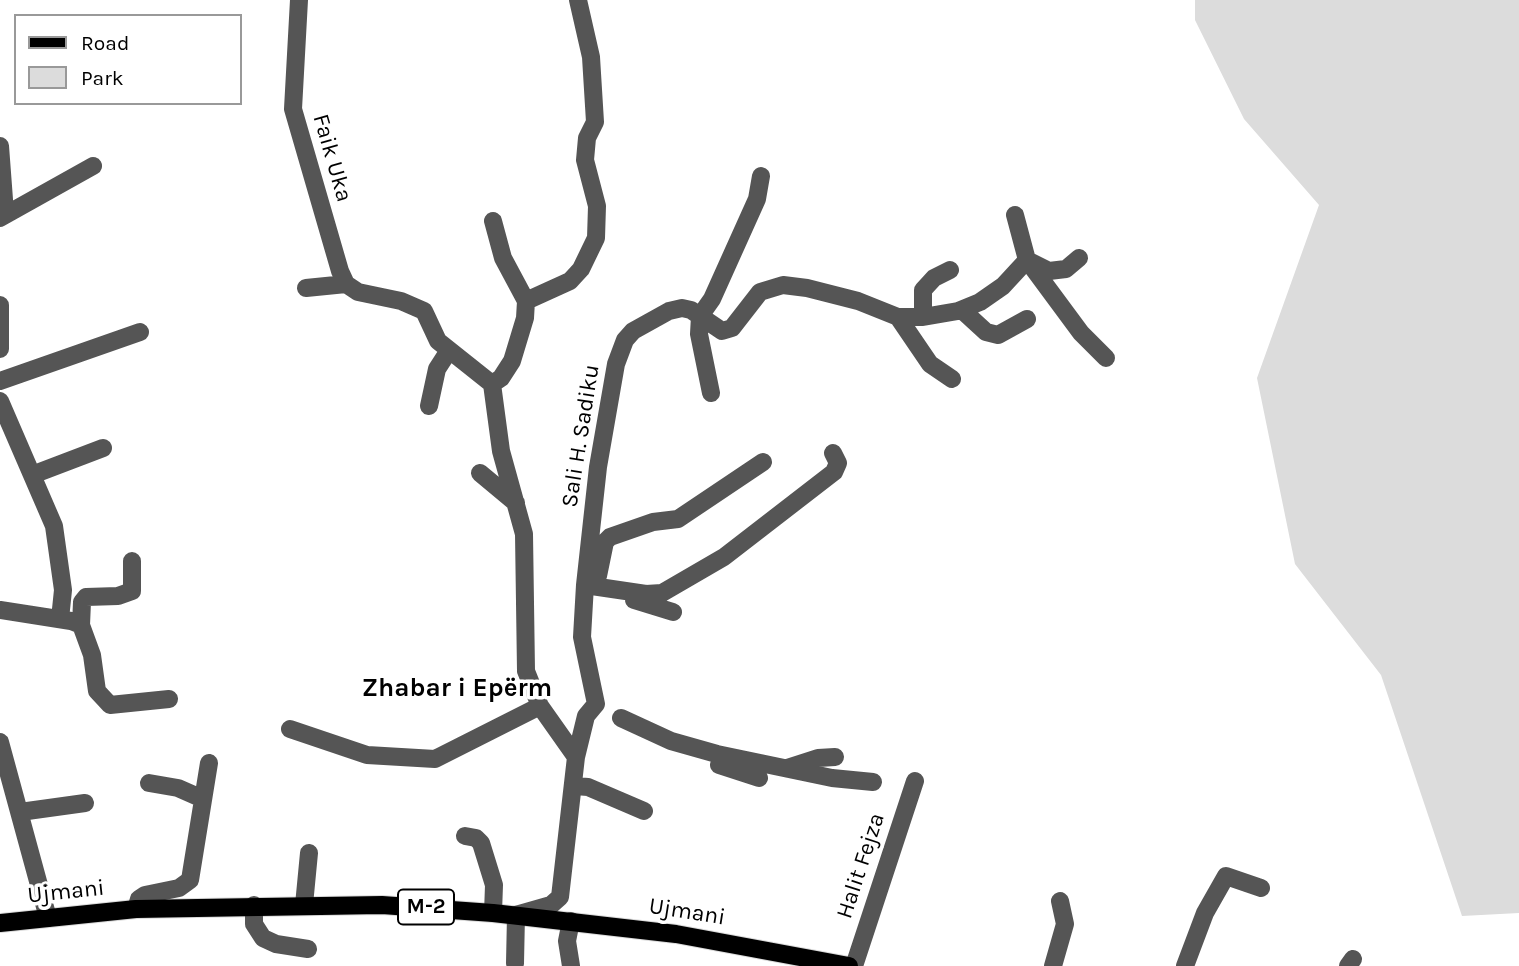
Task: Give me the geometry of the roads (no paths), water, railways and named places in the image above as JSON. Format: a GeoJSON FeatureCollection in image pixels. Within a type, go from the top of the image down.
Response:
{"type":"FeatureCollection","features":[{"type":"Feature","properties":{"kind":"main road","name":"Ujmani"},"geometry":{"type":"LineString","coordinates":[[0,923],[48,918],[134,900],[254,905],[382,905],[516,915],[676,933],[849,966]]}},
{"type":"Feature","properties":{"kind":"street","name":"Faik Uka"},"geometry":{"type":"LineString","coordinates":[[299,0],[298,49],[292,95],[295,123],[346,284]]}},
{"type":"Feature","properties":{"kind":"street"},"geometry":{"type":"LineString","coordinates":[[526,301],[570,281],[581,269],[596,238],[597,206],[585,160],[587,138],[595,122],[591,57],[578,0]]}},
{"type":"Feature","properties":{"kind":"street"},"geometry":{"type":"LineString","coordinates":[[0,146],[3,215],[93,166]]}},
{"type":"Feature","properties":{"kind":"street"},"geometry":{"type":"LineString","coordinates":[[711,393],[699,334],[700,317],[712,299],[757,199],[761,176]]}},
{"type":"Feature","properties":{"kind":"street"},"geometry":{"type":"LineString","coordinates":[[1015,215],[1027,260],[1082,333],[1106,358]]}},
{"type":"Feature","properties":{"kind":"street"},"geometry":{"type":"LineString","coordinates":[[492,384],[501,379],[512,361],[525,318],[526,301],[503,258],[493,220]]}},
{"type":"Feature","properties":{"kind":"street"},"geometry":{"type":"LineString","coordinates":[[1027,260],[1049,271],[1066,269],[1079,258]]}},
{"type":"Feature","properties":{"kind":"street","name":"Sali H. Sadiku"},"geometry":{"type":"LineString","coordinates":[[596,704],[582,637],[591,586],[598,467],[619,352],[634,331],[669,311],[682,308],[722,331],[732,328],[760,292],[783,285],[858,301],[898,317],[923,317],[962,310],[980,302],[1003,286],[1027,260]]}},
{"type":"Feature","properties":{"kind":"street"},"geometry":{"type":"LineString","coordinates":[[923,317],[923,290],[934,278],[950,270]]}},
{"type":"Feature","properties":{"kind":"street"},"geometry":{"type":"LineString","coordinates":[[306,288],[346,284],[358,292],[401,301],[424,311],[438,341],[448,352],[492,384]]}},
{"type":"Feature","properties":{"kind":"street"},"geometry":{"type":"LineString","coordinates":[[0,305],[0,349]]}},
{"type":"Feature","properties":{"kind":"street"},"geometry":{"type":"LineString","coordinates":[[962,310],[986,331],[998,335],[1027,319]]}},
{"type":"Feature","properties":{"kind":"street"},"geometry":{"type":"LineString","coordinates":[[898,317],[930,364],[952,379]]}},
{"type":"Feature","properties":{"kind":"street"},"geometry":{"type":"LineString","coordinates":[[0,381],[140,332]]}},
{"type":"Feature","properties":{"kind":"street"},"geometry":{"type":"LineString","coordinates":[[429,406],[437,369],[448,352]]}},
{"type":"Feature","properties":{"kind":"street"},"geometry":{"type":"LineString","coordinates":[[492,384],[494,413],[524,534],[524,657],[540,706],[576,757]]}},
{"type":"Feature","properties":{"kind":"street"},"geometry":{"type":"LineString","coordinates":[[0,401],[52,516],[59,545],[63,608],[60,619]]}},
{"type":"Feature","properties":{"kind":"street"},"geometry":{"type":"LineString","coordinates":[[32,475],[103,448]]}},
{"type":"Feature","properties":{"kind":"street"},"geometry":{"type":"LineString","coordinates":[[591,586],[662,593],[713,564],[834,472],[838,463],[833,453]]}},
{"type":"Feature","properties":{"kind":"street","name":"Sali H. Sadiku"},"geometry":{"type":"LineString","coordinates":[[591,586],[605,542],[610,537],[653,522],[678,519],[763,462]]}},
{"type":"Feature","properties":{"kind":"street"},"geometry":{"type":"LineString","coordinates":[[480,473],[516,503]]}},
{"type":"Feature","properties":{"kind":"street"},"geometry":{"type":"LineString","coordinates":[[132,561],[132,591],[118,596],[86,597],[82,603],[81,625],[92,655],[97,691],[110,705],[169,699]]}},
{"type":"Feature","properties":{"kind":"street"},"geometry":{"type":"LineString","coordinates":[[620,590],[627,597],[673,612]]}},
{"type":"Feature","properties":{"kind":"street"},"geometry":{"type":"LineString","coordinates":[[0,610],[81,625]]}},
{"type":"Feature","properties":{"kind":"street"},"geometry":{"type":"LineString","coordinates":[[515,963],[516,915],[551,905],[560,897],[575,786],[576,757],[586,716],[596,704],[671,741],[733,758],[832,778],[873,782]]}},
{"type":"Feature","properties":{"kind":"street"},"geometry":{"type":"LineString","coordinates":[[290,729],[367,755],[435,759],[540,706]]}},
{"type":"Feature","properties":{"kind":"street"},"geometry":{"type":"LineString","coordinates":[[621,718],[629,729],[663,747],[759,778]]}},
{"type":"Feature","properties":{"kind":"street"},"geometry":{"type":"LineString","coordinates":[[0,742],[48,918]]}},
{"type":"Feature","properties":{"kind":"street"},"geometry":{"type":"LineString","coordinates":[[787,768],[818,758],[835,757]]}},
{"type":"Feature","properties":{"kind":"street","name":"Ujmani"},"geometry":{"type":"LineString","coordinates":[[134,900],[179,888],[190,880],[209,763]]}},
{"type":"Feature","properties":{"kind":"street","name":"Halit Fejza"},"geometry":{"type":"LineString","coordinates":[[855,966],[915,781]]}},
{"type":"Feature","properties":{"kind":"street"},"geometry":{"type":"LineString","coordinates":[[149,783],[178,788],[203,799]]}},
{"type":"Feature","properties":{"kind":"street"},"geometry":{"type":"LineString","coordinates":[[575,786],[588,787],[644,811]]}},
{"type":"Feature","properties":{"kind":"street"},"geometry":{"type":"LineString","coordinates":[[20,812],[85,803]]}},
{"type":"Feature","properties":{"kind":"street"},"geometry":{"type":"LineString","coordinates":[[465,836],[476,838],[481,844],[494,885],[494,913]]}},
{"type":"Feature","properties":{"kind":"street"},"geometry":{"type":"LineString","coordinates":[[304,905],[309,853]]}},
{"type":"Feature","properties":{"kind":"street"},"geometry":{"type":"LineString","coordinates":[[1185,966],[1205,913],[1226,876],[1261,888]]}},
{"type":"Feature","properties":{"kind":"street"},"geometry":{"type":"LineString","coordinates":[[1053,966],[1065,923],[1060,901]]}},
{"type":"Feature","properties":{"kind":"street"},"geometry":{"type":"LineString","coordinates":[[254,905],[254,924],[263,938],[276,944],[308,949]]}},
{"type":"Feature","properties":{"kind":"street"},"geometry":{"type":"LineString","coordinates":[[571,921],[567,941],[571,966]]}},
{"type":"Feature","properties":{"kind":"district","name":"Zhabar i Epërm"},"geometry":{"type":"Point","coordinates":[457,689]}}]}
